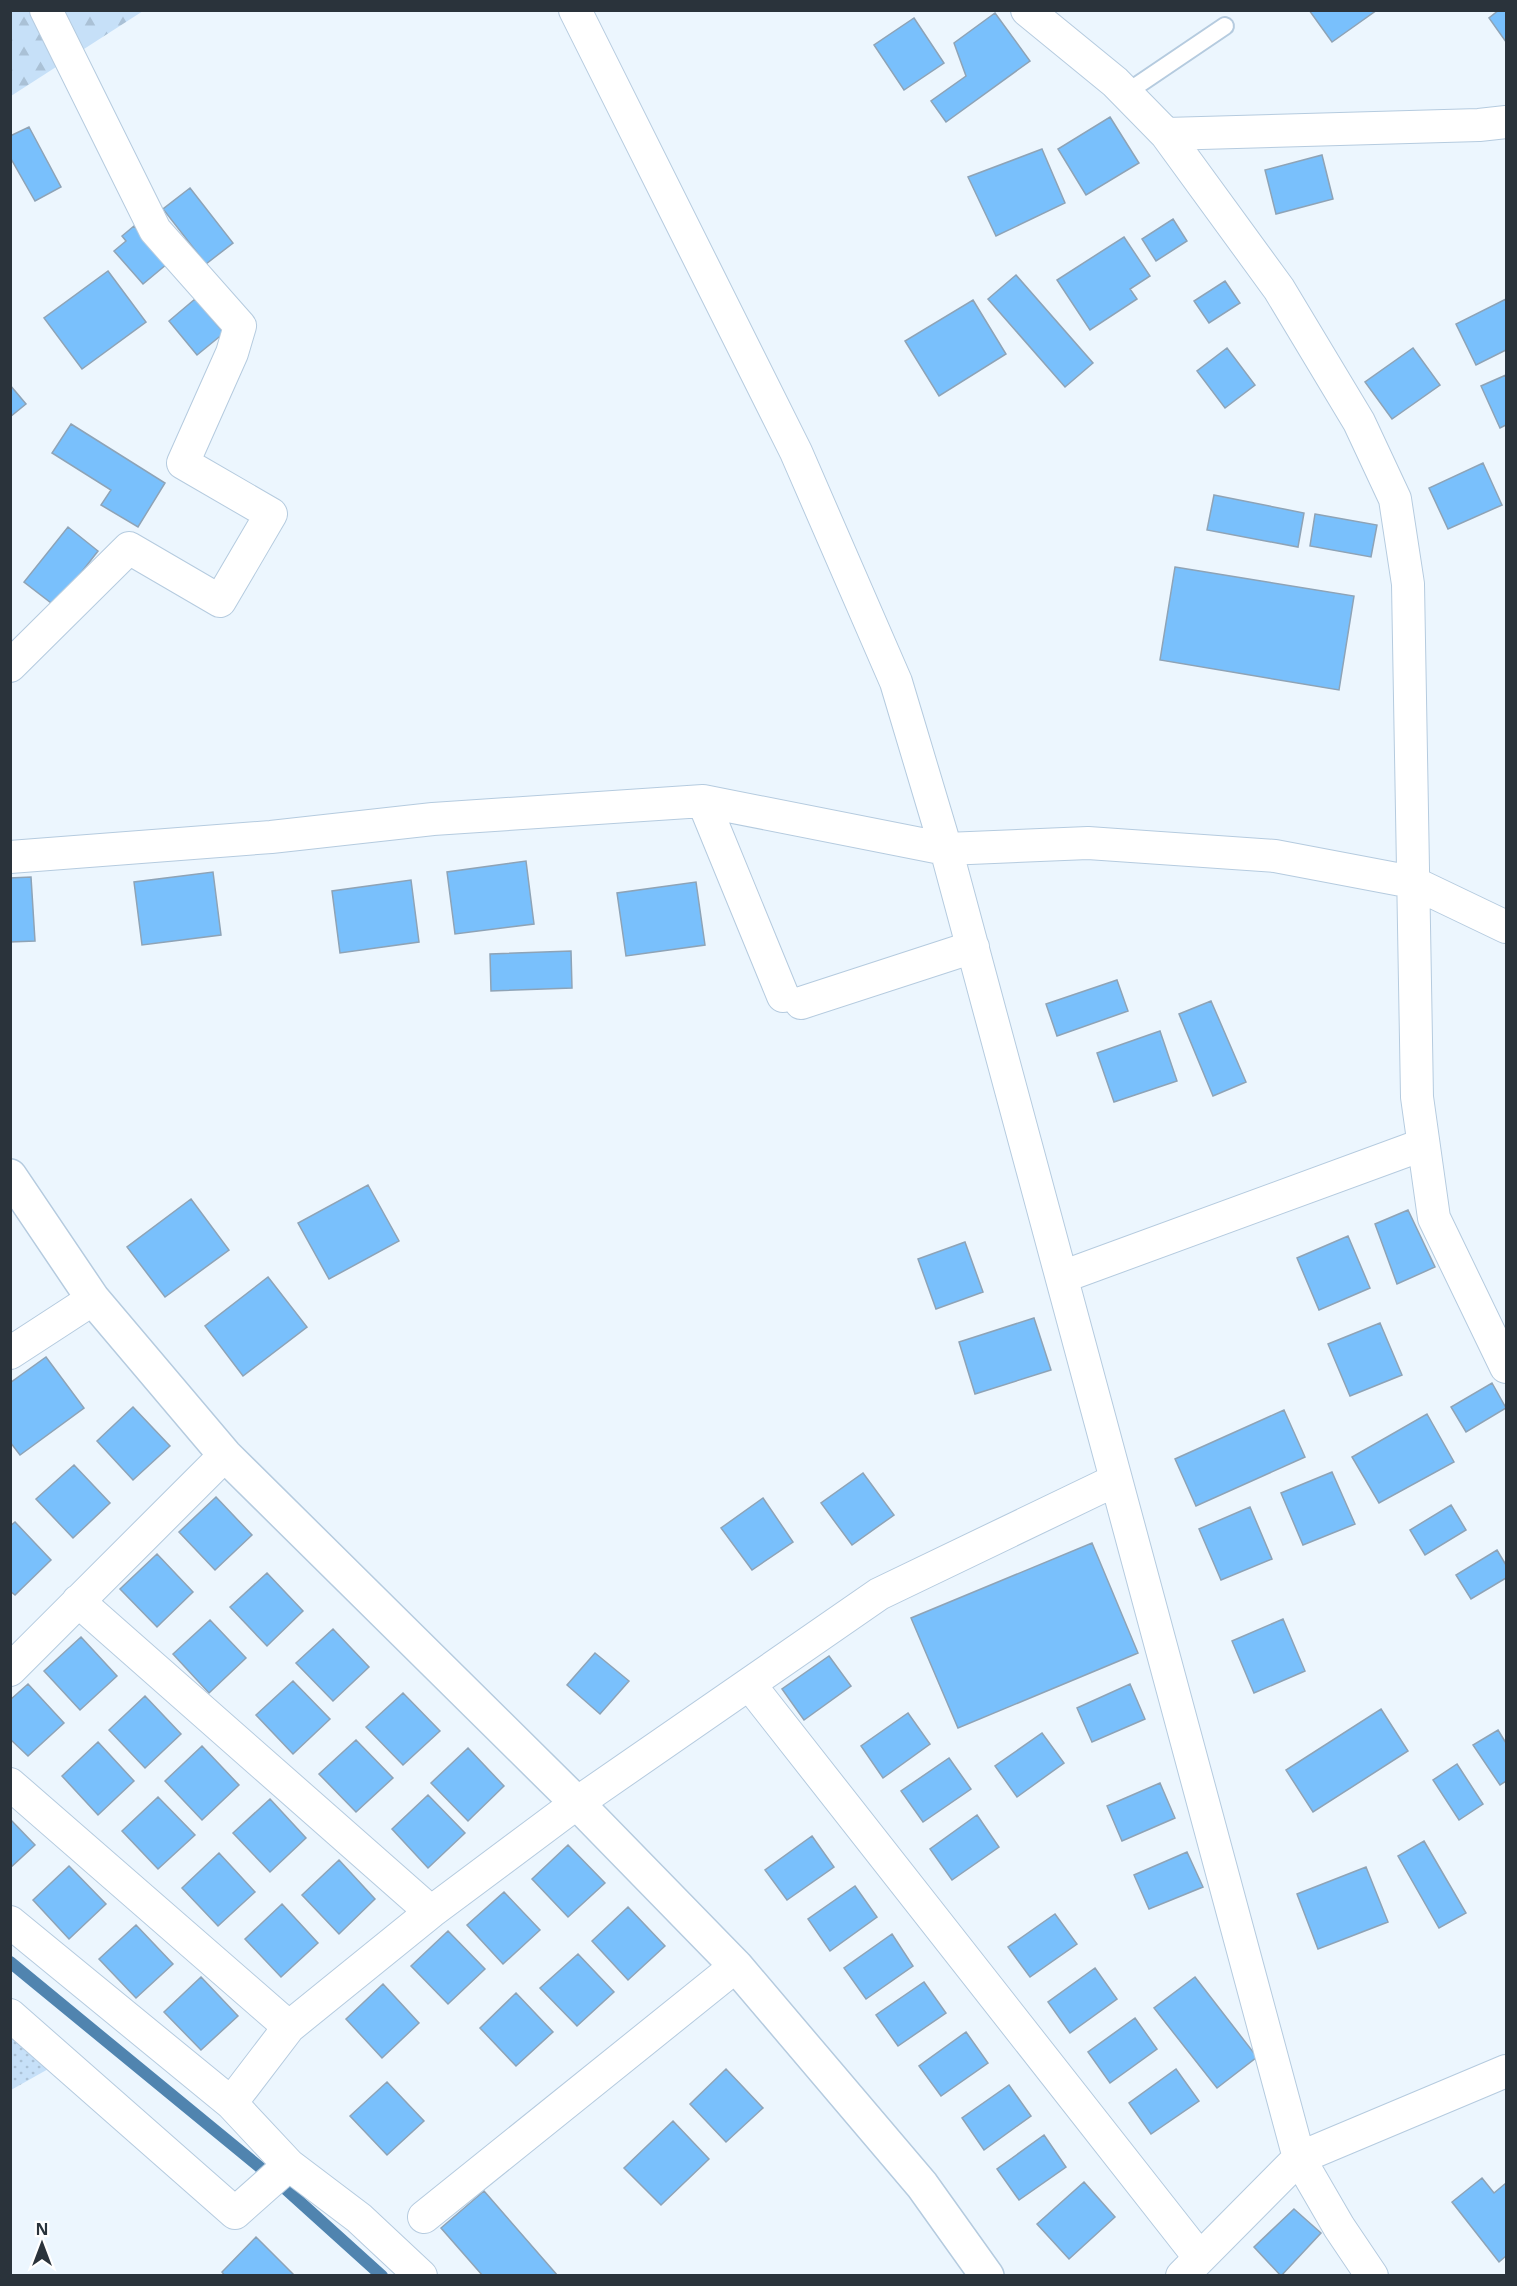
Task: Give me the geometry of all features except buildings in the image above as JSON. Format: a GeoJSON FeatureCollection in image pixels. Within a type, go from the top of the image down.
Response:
{"type":"FeatureCollection","features":[{"type":"Feature","properties":{"kind":"street"},"geometry":{"type":"LineString","coordinates":[[10,666],[129,548],[220,601],[271,514],[183,463],[232,353],[240,326],[155,230],[46,10]]}},
{"type":"Feature","properties":{"kind":"street"},"geometry":{"type":"LineString","coordinates":[[574,10],[796,452],[896,682],[973,947],[1299,2158],[1339,2227],[1372,2276]]}},
{"type":"Feature","properties":{"kind":"street"},"geometry":{"type":"LineString","coordinates":[[1027,10],[1126,93],[1166,134],[1279,289],[1359,422],[1395,499],[1408,584],[1417,1096],[1422,1145],[1434,1218],[1506,1367]]}},
{"type":"Feature","properties":{"kind":"street"},"geometry":{"type":"LineString","coordinates":[[1166,134],[1479,125],[1506,122]]}},
{"type":"Feature","properties":{"kind":"street"},"geometry":{"type":"LineString","coordinates":[[703,801],[792,999],[973,947]]}},
{"type":"Feature","properties":{"kind":"street"},"geometry":{"type":"LineString","coordinates":[[10,857],[271,837],[433,819],[703,801],[946,849],[1088,843],[1275,856],[1412,882],[1506,927]]}},
{"type":"Feature","properties":{"kind":"street"},"geometry":{"type":"LineString","coordinates":[[1062,1277],[1422,1145]]}},
{"type":"Feature","properties":{"kind":"street"},"geometry":{"type":"LineString","coordinates":[[10,1176],[93,1299],[225,1455],[577,1803],[736,1966],[922,2185],[987,2276]]}},
{"type":"Feature","properties":{"kind":"street"},"geometry":{"type":"LineString","coordinates":[[10,1353],[93,1299]]}},
{"type":"Feature","properties":{"kind":"street"},"geometry":{"type":"LineString","coordinates":[[10,1670],[225,1455]]}},
{"type":"Feature","properties":{"kind":"street"},"geometry":{"type":"LineString","coordinates":[[231,2103],[290,2027],[432,1912],[577,1803],[879,1594],[1116,1480]]}},
{"type":"Feature","properties":{"kind":"street"},"geometry":{"type":"LineString","coordinates":[[78,1601],[432,1912]]}},
{"type":"Feature","properties":{"kind":"street"},"geometry":{"type":"LineString","coordinates":[[750,1685],[1191,2267],[1299,2158],[1506,2071]]}},
{"type":"Feature","properties":{"kind":"street"},"geometry":{"type":"LineString","coordinates":[[10,1784],[290,2027]]}},
{"type":"Feature","properties":{"kind":"street"},"geometry":{"type":"LineString","coordinates":[[10,1922],[231,2103],[288,2166],[359,2218],[421,2276]]}},
{"type":"Feature","properties":{"kind":"street"},"geometry":{"type":"LineString","coordinates":[[424,2217],[736,1966]]}},
{"type":"Feature","properties":{"kind":"street"},"geometry":{"type":"LineString","coordinates":[[10,2015],[235,2213],[288,2166]]}},
{"type":"Feature","properties":{"kind":"lane"},"geometry":{"type":"LineString","coordinates":[[1126,93],[1225,26]]}},
{"type":"Feature","properties":{"kind":"green space"},"geometry":{"type":"Polygon","coordinates":[[[11,11],[143,11],[11,96],[11,11]]]}},
{"type":"Feature","properties":{"kind":"green space"},"geometry":{"type":"Polygon","coordinates":[[[10,2035],[50,2068],[11,2090],[10,2090],[10,2035]]]}},
{"type":"Feature","properties":{"kind":"waterway"},"geometry":{"type":"LineString","coordinates":[[10,1962],[279,2183],[382,2276]]}}]}
